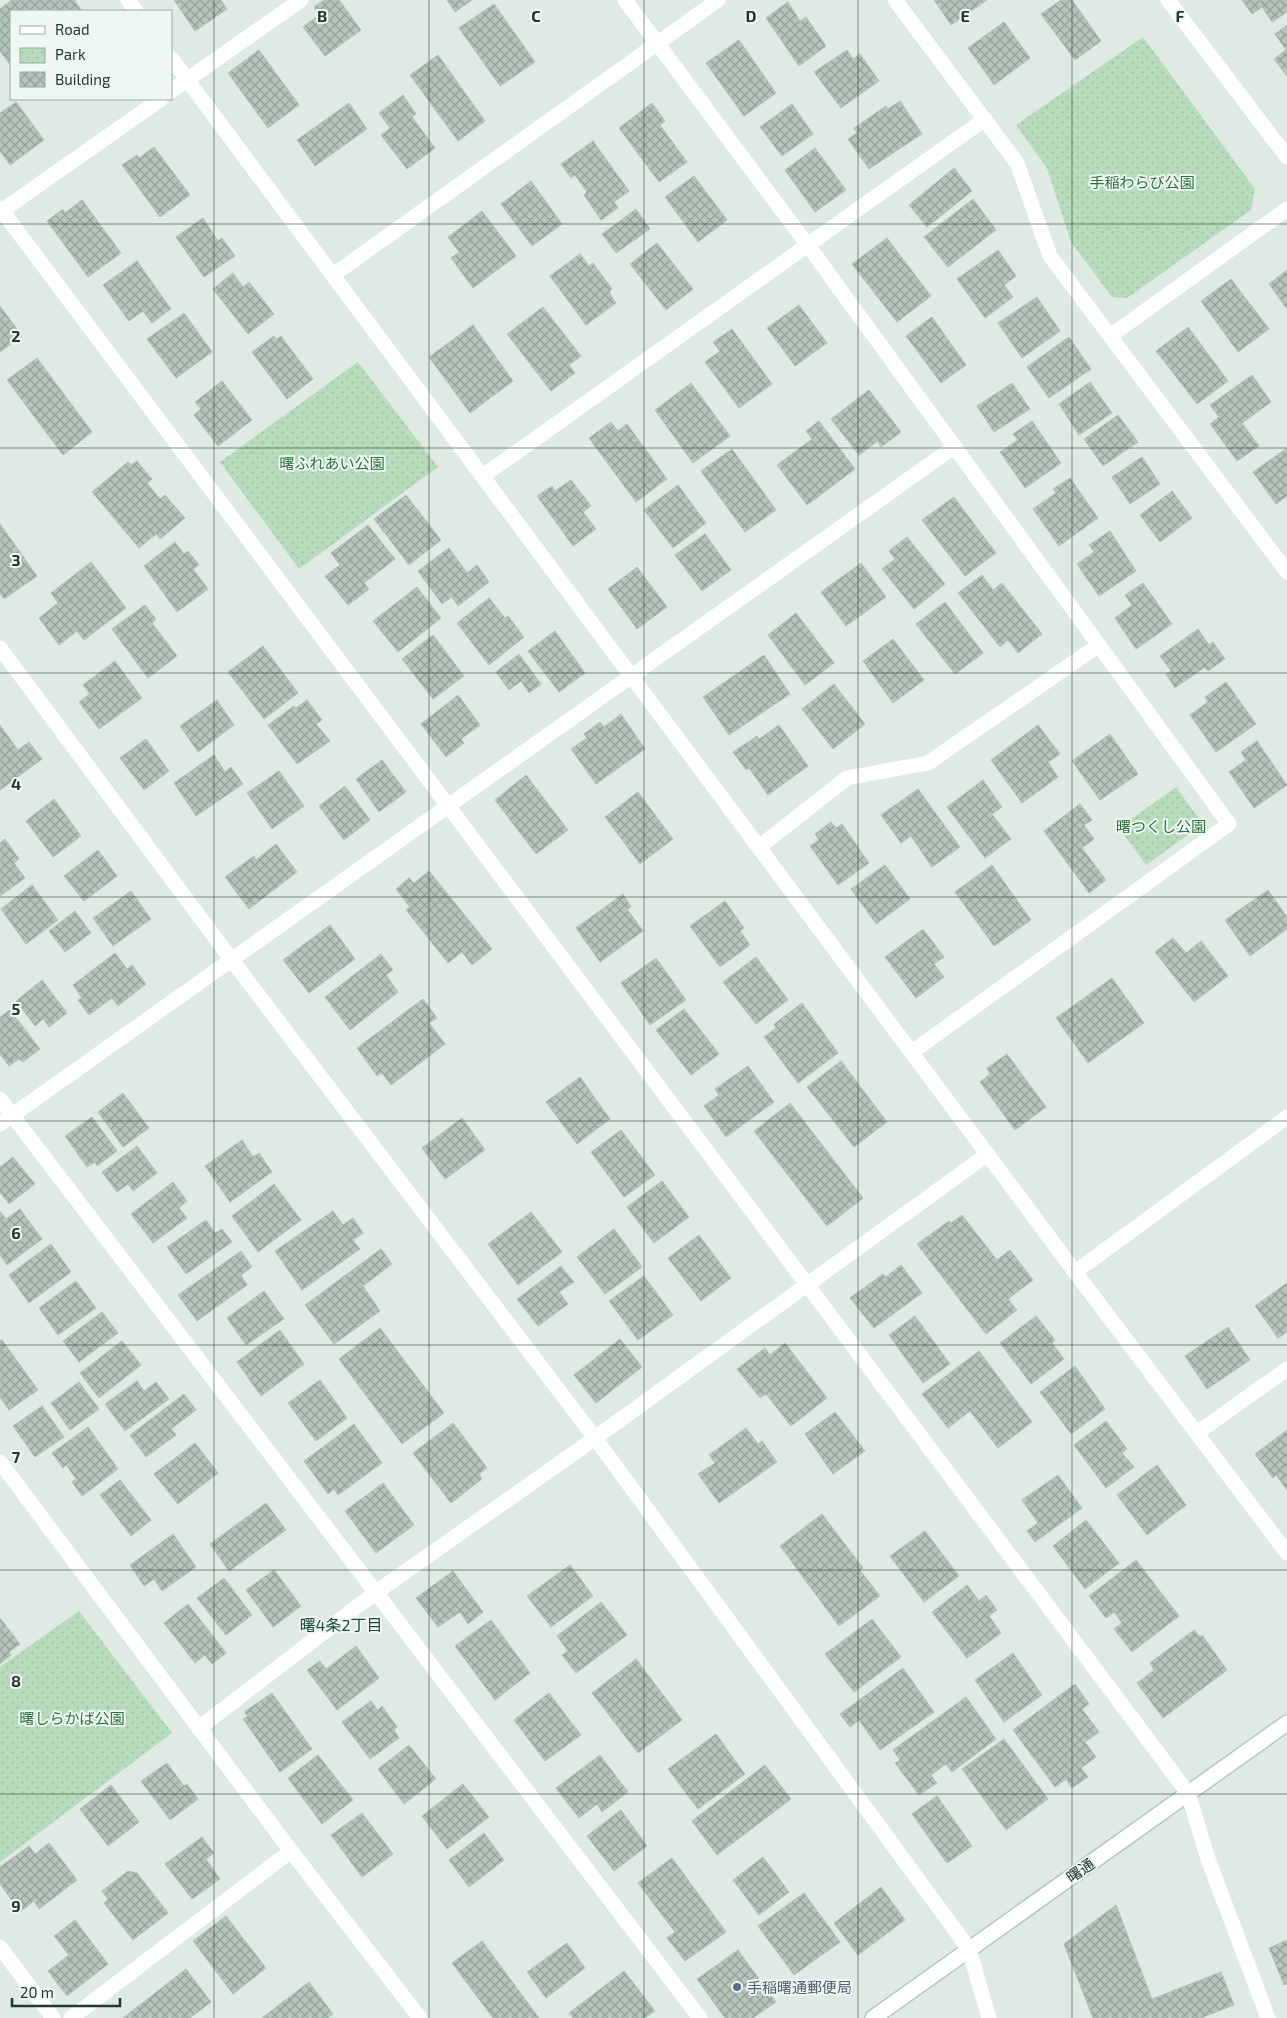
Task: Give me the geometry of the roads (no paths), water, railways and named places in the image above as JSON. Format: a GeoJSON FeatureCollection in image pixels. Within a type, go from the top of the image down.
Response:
{"type":"FeatureCollection","features":[{"type":"Feature","properties":{"kind":"street"},"geometry":{"type":"LineString","coordinates":[[172,90],[301,0]]}},
{"type":"Feature","properties":{"kind":"street"},"geometry":{"type":"LineString","coordinates":[[626,0],[807,244],[1229,824],[912,1052]]}},
{"type":"Feature","properties":{"kind":"street"},"geometry":{"type":"LineString","coordinates":[[333,275],[718,0]]}},
{"type":"Feature","properties":{"kind":"street"},"geometry":{"type":"LineString","coordinates":[[895,0],[1017,164],[1050,256],[1287,572]]}},
{"type":"Feature","properties":{"kind":"street"},"geometry":{"type":"LineString","coordinates":[[1168,0],[1287,157]]}},
{"type":"Feature","properties":{"kind":"street"},"geometry":{"type":"LineString","coordinates":[[172,59],[1075,1272],[1287,1553]]}},
{"type":"Feature","properties":{"kind":"street"},"geometry":{"type":"LineString","coordinates":[[160,100],[1,210],[1188,1793],[1208,1859],[1268,2018]]}},
{"type":"Feature","properties":{"kind":"street"},"geometry":{"type":"LineString","coordinates":[[483,476],[985,119]]}},
{"type":"Feature","properties":{"kind":"street"},"geometry":{"type":"LineString","coordinates":[[1110,336],[1287,209]]}},
{"type":"Feature","properties":{"kind":"street"},"geometry":{"type":"LineString","coordinates":[[6,1119],[954,446]]}},
{"type":"Feature","properties":{"kind":"street"},"geometry":{"type":"LineString","coordinates":[[759,847],[848,778],[928,763],[1099,645]]}},
{"type":"Feature","properties":{"kind":"street"},"geometry":{"type":"LineString","coordinates":[[0,648],[231,959],[595,1438],[969,1949],[989,2018]]}},
{"type":"Feature","properties":{"kind":"street"},"geometry":{"type":"LineString","coordinates":[[0,1099],[6,1119],[375,1593],[700,2018]]}},
{"type":"Feature","properties":{"kind":"street"},"geometry":{"type":"LineString","coordinates":[[1075,1272],[1287,1117]]}},
{"type":"Feature","properties":{"kind":"street"},"geometry":{"type":"LineString","coordinates":[[199,1728],[375,1593],[595,1438],[988,1154]]}},
{"type":"Feature","properties":{"kind":"street"},"geometry":{"type":"LineString","coordinates":[[1197,1433],[1287,1369]]}},
{"type":"Feature","properties":{"kind":"street"},"geometry":{"type":"LineString","coordinates":[[0,1462],[291,1851],[420,2018]]}},
{"type":"Feature","properties":{"kind":"street","name":"曙通"},"geometry":{"type":"LineString","coordinates":[[873,2018],[1287,1723]]}},
{"type":"Feature","properties":{"kind":"street"},"geometry":{"type":"LineString","coordinates":[[71,2018],[291,1851]]}},
{"type":"Feature","properties":{"kind":"street"},"geometry":{"type":"LineString","coordinates":[[0,1947],[53,2018]]}},
{"type":"Feature","properties":{"kind":"place","name":"手稲曙通郵便局"},"geometry":{"type":"Point","coordinates":[737,1987]}},
{"type":"Feature","properties":{"kind":"district","name":"曙4条2丁目"},"geometry":{"type":"Point","coordinates":[341,1624]}},
{"type":"Feature","properties":{"kind":"park label","name":"手稲わらび公園"},"geometry":{"type":"Point","coordinates":[1142,182]}},
{"type":"Feature","properties":{"kind":"park label","name":"曙ふれあい公園"},"geometry":{"type":"Point","coordinates":[332,463]}},
{"type":"Feature","properties":{"kind":"park label","name":"曙つくし公園"},"geometry":{"type":"Point","coordinates":[1161,826]}},
{"type":"Feature","properties":{"kind":"park label","name":"曙しらかば公園"},"geometry":{"type":"Point","coordinates":[72,1718]}}]}
